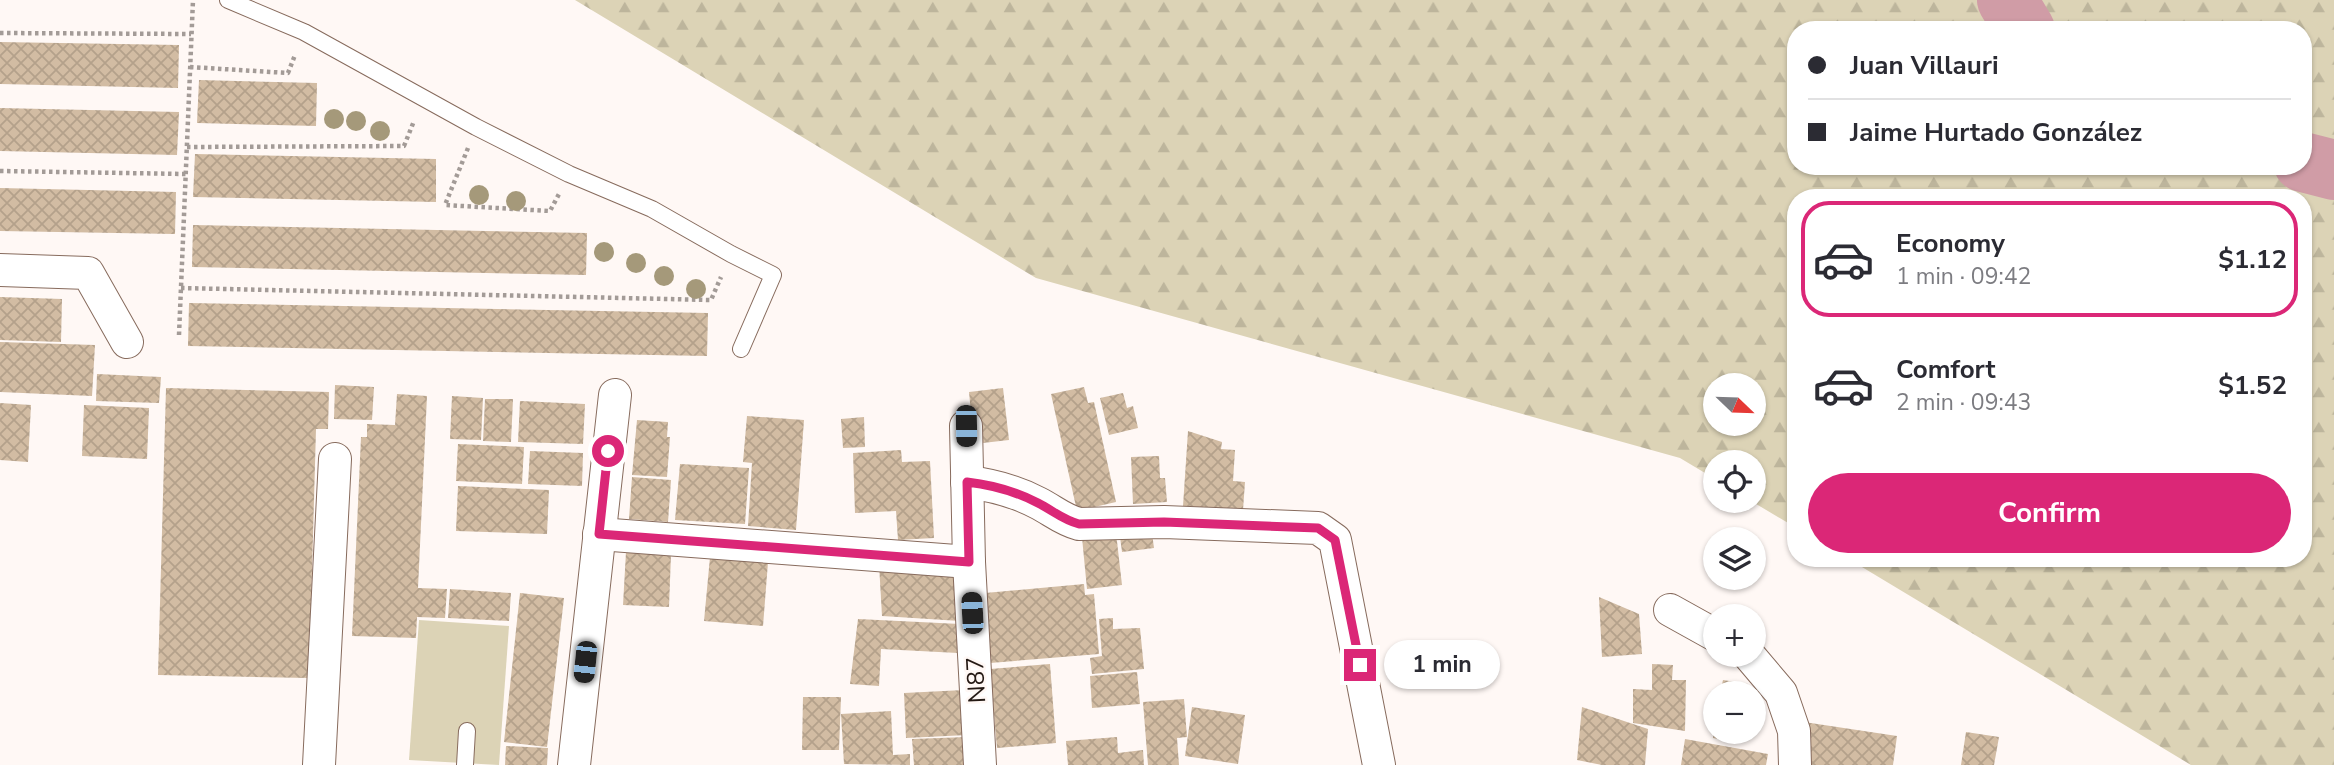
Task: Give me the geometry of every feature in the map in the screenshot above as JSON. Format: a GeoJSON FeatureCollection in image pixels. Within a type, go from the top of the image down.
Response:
{"type":"FeatureCollection","features":[{"type":"Feature","properties":{"kind":"street"},"geometry":{"type":"LineString","coordinates":[[0,270],[89,273],[127,342]]}},
{"type":"Feature","properties":{"kind":"street"},"geometry":{"type":"LineString","coordinates":[[574,765],[615,395]]}},
{"type":"Feature","properties":{"kind":"street","name":"N87"},"geometry":{"type":"LineString","coordinates":[[966,426],[969,562],[980,765]]}},
{"type":"Feature","properties":{"kind":"street"},"geometry":{"type":"LineString","coordinates":[[319,765],[335,459]]}},
{"type":"Feature","properties":{"kind":"street"},"geometry":{"type":"LineString","coordinates":[[967,482],[998,486],[1079,524],[1164,522],[1318,528],[1335,540],[1379,765]]}},
{"type":"Feature","properties":{"kind":"street"},"geometry":{"type":"LineString","coordinates":[[599,534],[969,562]]}},
{"type":"Feature","properties":{"kind":"street"},"geometry":{"type":"LineString","coordinates":[[1670,610],[1703,628]]}},
{"type":"Feature","properties":{"kind":"street"},"geometry":{"type":"LineString","coordinates":[[1759,667],[1781,693],[1794,731],[1795,765]]}},
{"type":"Feature","properties":{"kind":"lane"},"geometry":{"type":"LineString","coordinates":[[228,0],[304,32],[476,127],[569,174],[652,209],[773,275],[741,349]]}},
{"type":"Feature","properties":{"kind":"lane"},"geometry":{"type":"LineString","coordinates":[[465,765],[467,731]]}},
{"type":"Feature","properties":{"kind":"path"},"geometry":{"type":"LineString","coordinates":[[180,335],[193,0]]}},
{"type":"Feature","properties":{"kind":"path"},"geometry":{"type":"LineString","coordinates":[[190,66],[288,73],[304,32]]}},
{"type":"Feature","properties":{"kind":"path"},"geometry":{"type":"LineString","coordinates":[[0,33],[191,34]]}},
{"type":"Feature","properties":{"kind":"path"},"geometry":{"type":"LineString","coordinates":[[187,147],[404,146],[424,99]]}},
{"type":"Feature","properties":{"kind":"path"},"geometry":{"type":"LineString","coordinates":[[476,127],[445,205],[550,212],[569,174]]}},
{"type":"Feature","properties":{"kind":"path"},"geometry":{"type":"LineString","coordinates":[[0,171],[186,174]]}},
{"type":"Feature","properties":{"kind":"path"},"geometry":{"type":"LineString","coordinates":[[181,288],[711,300],[731,254]]}},
{"type":"Feature","properties":{"kind":"green space"},"geometry":{"type":"Polygon","coordinates":[[[575,0],[2334,0],[2334,765],[2191,765],[1862,567],[2312,567],[2312,189],[1787,189],[1787,522],[1766,510],[1766,450],[1703,450],[1703,472],[1680,458],[1036,278],[575,0]]]}},
{"type":"Feature","properties":{"kind":"green space"},"geometry":{"type":"Polygon","coordinates":[[[419,620],[509,626],[499,765],[409,760],[419,620]]]}},
{"type":"Feature","properties":{"kind":"building"},"geometry":{"type":"Polygon","coordinates":[[[0,42],[179,45],[178,88],[0,84],[0,42]]]}},
{"type":"Feature","properties":{"kind":"building"},"geometry":{"type":"Polygon","coordinates":[[[199,80],[317,83],[316,126],[197,123],[199,80]]]}},
{"type":"Feature","properties":{"kind":"building"},"geometry":{"type":"Polygon","coordinates":[[[0,108],[179,112],[177,155],[0,151],[0,108]]]}},
{"type":"Feature","properties":{"kind":"building"},"geometry":{"type":"Polygon","coordinates":[[[195,154],[436,159],[436,202],[193,197],[195,154]]]}},
{"type":"Feature","properties":{"kind":"building"},"geometry":{"type":"Polygon","coordinates":[[[0,188],[176,192],[175,234],[0,231],[0,188]]]}},
{"type":"Feature","properties":{"kind":"building"},"geometry":{"type":"Polygon","coordinates":[[[193,225],[587,233],[586,275],[192,267],[193,225]]]}},
{"type":"Feature","properties":{"kind":"building"},"geometry":{"type":"Polygon","coordinates":[[[0,297],[62,299],[61,342],[0,340],[0,297]]]}},
{"type":"Feature","properties":{"kind":"building"},"geometry":{"type":"Polygon","coordinates":[[[189,303],[708,313],[707,356],[188,346],[189,303]]]}},
{"type":"Feature","properties":{"kind":"building"},"geometry":{"type":"Polygon","coordinates":[[[0,342],[95,345],[92,396],[0,392],[0,342]]]}},
{"type":"Feature","properties":{"kind":"building"},"geometry":{"type":"Polygon","coordinates":[[[97,374],[161,377],[159,403],[96,401],[97,374]]]}},
{"type":"Feature","properties":{"kind":"building"},"geometry":{"type":"Polygon","coordinates":[[[335,385],[374,387],[372,420],[334,419],[335,385]]]}},
{"type":"Feature","properties":{"kind":"building"},"geometry":{"type":"Polygon","coordinates":[[[1084,387],[1088,403],[1094,402],[1116,502],[1077,511],[1051,394],[1084,387]]]}},
{"type":"Feature","properties":{"kind":"building"},"geometry":{"type":"Polygon","coordinates":[[[166,388],[329,392],[328,429],[316,429],[309,678],[158,675],[166,388]]]}},
{"type":"Feature","properties":{"kind":"building"},"geometry":{"type":"Polygon","coordinates":[[[1003,388],[1009,440],[974,444],[969,392],[1003,388]]]}},
{"type":"Feature","properties":{"kind":"building"},"geometry":{"type":"Polygon","coordinates":[[[1123,393],[1127,408],[1133,406],[1138,428],[1109,435],[1100,398],[1123,393]]]}},
{"type":"Feature","properties":{"kind":"building"},"geometry":{"type":"Polygon","coordinates":[[[397,394],[427,396],[418,588],[447,589],[445,618],[417,617],[416,638],[352,636],[361,437],[367,437],[367,424],[395,425],[397,394]]]}},
{"type":"Feature","properties":{"kind":"building"},"geometry":{"type":"Polygon","coordinates":[[[452,396],[483,398],[481,440],[450,439],[452,396]]]}},
{"type":"Feature","properties":{"kind":"building"},"geometry":{"type":"Polygon","coordinates":[[[485,399],[513,399],[511,442],[483,441],[485,399]]]}},
{"type":"Feature","properties":{"kind":"building"},"geometry":{"type":"Polygon","coordinates":[[[520,401],[585,404],[583,444],[518,442],[520,401]]]}},
{"type":"Feature","properties":{"kind":"building"},"geometry":{"type":"Polygon","coordinates":[[[0,403],[31,405],[28,462],[0,460],[0,403]]]}},
{"type":"Feature","properties":{"kind":"building"},"geometry":{"type":"Polygon","coordinates":[[[84,405],[149,408],[147,459],[82,456],[84,405]]]}},
{"type":"Feature","properties":{"kind":"building"},"geometry":{"type":"Polygon","coordinates":[[[747,416],[804,420],[796,530],[748,526],[752,463],[743,462],[747,416]]]}},
{"type":"Feature","properties":{"kind":"building"},"geometry":{"type":"Polygon","coordinates":[[[864,417],[865,447],[843,448],[841,419],[864,417]]]}},
{"type":"Feature","properties":{"kind":"building"},"geometry":{"type":"Polygon","coordinates":[[[637,420],[668,422],[667,437],[670,437],[667,477],[632,475],[637,420]]]}},
{"type":"Feature","properties":{"kind":"building"},"geometry":{"type":"Polygon","coordinates":[[[1188,431],[1222,442],[1221,449],[1235,450],[1233,481],[1245,482],[1243,510],[1183,506],[1188,431]]]}},
{"type":"Feature","properties":{"kind":"building"},"geometry":{"type":"Polygon","coordinates":[[[458,444],[524,447],[522,484],[456,481],[458,444]]]}},
{"type":"Feature","properties":{"kind":"building"},"geometry":{"type":"Polygon","coordinates":[[[901,450],[902,462],[930,461],[934,538],[898,540],[896,511],[855,513],[853,453],[901,450]]]}},
{"type":"Feature","properties":{"kind":"building"},"geometry":{"type":"Polygon","coordinates":[[[530,451],[583,453],[582,486],[528,484],[530,451]]]}},
{"type":"Feature","properties":{"kind":"building"},"geometry":{"type":"Polygon","coordinates":[[[1159,456],[1160,478],[1165,478],[1167,502],[1133,504],[1131,457],[1159,456]]]}},
{"type":"Feature","properties":{"kind":"building"},"geometry":{"type":"Polygon","coordinates":[[[680,464],[749,468],[745,524],[675,520],[680,464]]]}},
{"type":"Feature","properties":{"kind":"building"},"geometry":{"type":"Polygon","coordinates":[[[632,477],[671,480],[668,522],[629,519],[632,477]]]}},
{"type":"Feature","properties":{"kind":"building"},"geometry":{"type":"Polygon","coordinates":[[[458,486],[549,490],[547,534],[456,531],[458,486]]]}},
{"type":"Feature","properties":{"kind":"building"},"geometry":{"type":"Polygon","coordinates":[[[1115,524],[1122,585],[1087,589],[1081,527],[1115,524]]]}},
{"type":"Feature","properties":{"kind":"building"},"geometry":{"type":"Polygon","coordinates":[[[1151,526],[1154,548],[1122,552],[1119,529],[1151,526]]]}},
{"type":"Feature","properties":{"kind":"building"},"geometry":{"type":"Polygon","coordinates":[[[626,552],[671,554],[669,607],[623,605],[626,552]]]}},
{"type":"Feature","properties":{"kind":"building"},"geometry":{"type":"Polygon","coordinates":[[[710,557],[768,562],[763,626],[704,621],[710,557]]]}},
{"type":"Feature","properties":{"kind":"building"},"geometry":{"type":"Polygon","coordinates":[[[879,564],[958,568],[960,621],[882,616],[879,564]]]}},
{"type":"Feature","properties":{"kind":"building"},"geometry":{"type":"Polygon","coordinates":[[[1084,584],[1085,595],[1094,594],[1099,654],[990,663],[985,593],[1084,584]]]}},
{"type":"Feature","properties":{"kind":"building"},"geometry":{"type":"Polygon","coordinates":[[[450,589],[511,593],[509,621],[448,618],[450,589]]]}},
{"type":"Feature","properties":{"kind":"building"},"geometry":{"type":"Polygon","coordinates":[[[520,593],[564,598],[547,747],[504,742],[520,593]]]}},
{"type":"Feature","properties":{"kind":"building"},"geometry":{"type":"Polygon","coordinates":[[[1599,597],[1639,614],[1642,654],[1602,657],[1599,597]]]}},
{"type":"Feature","properties":{"kind":"building"},"geometry":{"type":"Polygon","coordinates":[[[1113,618],[1113,629],[1140,628],[1144,669],[1092,674],[1090,658],[1102,656],[1099,619],[1113,618]]]}},
{"type":"Feature","properties":{"kind":"building"},"geometry":{"type":"Polygon","coordinates":[[[858,619],[960,624],[958,653],[881,649],[879,686],[850,684],[858,619]]]}},
{"type":"Feature","properties":{"kind":"building"},"geometry":{"type":"Polygon","coordinates":[[[1050,664],[1056,743],[997,748],[990,669],[1050,664]]]}},
{"type":"Feature","properties":{"kind":"building"},"geometry":{"type":"Polygon","coordinates":[[[1652,664],[1673,665],[1672,680],[1686,680],[1685,731],[1633,723],[1633,689],[1652,690],[1652,664]]]}},
{"type":"Feature","properties":{"kind":"building"},"geometry":{"type":"Polygon","coordinates":[[[1137,672],[1140,704],[1092,708],[1090,676],[1137,672]]]}},
{"type":"Feature","properties":{"kind":"building"},"geometry":{"type":"Polygon","coordinates":[[[964,690],[967,735],[906,738],[904,693],[964,690]]]}},
{"type":"Feature","properties":{"kind":"building"},"geometry":{"type":"Polygon","coordinates":[[[803,697],[841,697],[839,750],[802,750],[803,697]]]}},
{"type":"Feature","properties":{"kind":"building"},"geometry":{"type":"Polygon","coordinates":[[[1184,699],[1187,737],[1177,738],[1179,765],[1148,765],[1143,702],[1184,699]]]}},
{"type":"Feature","properties":{"kind":"building"},"geometry":{"type":"Polygon","coordinates":[[[1192,707],[1245,715],[1238,764],[1185,756],[1192,707]]]}},
{"type":"Feature","properties":{"kind":"building"},"geometry":{"type":"Polygon","coordinates":[[[1582,707],[1648,729],[1645,765],[1602,765],[1577,760],[1582,707]]]}},
{"type":"Feature","properties":{"kind":"building"},"geometry":{"type":"Polygon","coordinates":[[[891,711],[893,755],[910,754],[910,765],[844,764],[841,714],[891,711]]]}},
{"type":"Feature","properties":{"kind":"building"},"geometry":{"type":"Polygon","coordinates":[[[1804,722],[1897,736],[1893,765],[1806,765],[1804,722]]]}},
{"type":"Feature","properties":{"kind":"building"},"geometry":{"type":"Polygon","coordinates":[[[1966,732],[1999,737],[1994,765],[1961,765],[1966,732]]]}},
{"type":"Feature","properties":{"kind":"building"},"geometry":{"type":"Polygon","coordinates":[[[967,737],[969,765],[914,765],[912,739],[967,737]]]}},
{"type":"Feature","properties":{"kind":"building"},"geometry":{"type":"Polygon","coordinates":[[[1117,737],[1118,753],[1143,750],[1144,765],[1068,765],[1066,741],[1117,737]]]}},
{"type":"Feature","properties":{"kind":"building"},"geometry":{"type":"Polygon","coordinates":[[[1685,739],[1768,754],[1766,765],[1681,765],[1685,739]]]}},
{"type":"Feature","properties":{"kind":"building"},"geometry":{"type":"Polygon","coordinates":[[[506,746],[548,748],[547,765],[505,765],[506,746]]]}},
{"type":"Feature","properties":{"kind":"waterway"},"geometry":{"type":"LineString","coordinates":[[2007,0],[2020,21]]}},
{"type":"Feature","properties":{"kind":"waterway"},"geometry":{"type":"LineString","coordinates":[[2312,164],[2334,170]]}},
{"type":"Feature","properties":{"kind":"route"},"geometry":{"type":"LineString","coordinates":[[608,451],[599,534],[969,562],[967,482],[998,486],[1079,524],[1164,522],[1318,528],[1335,540],[1360,665]]}}]}
